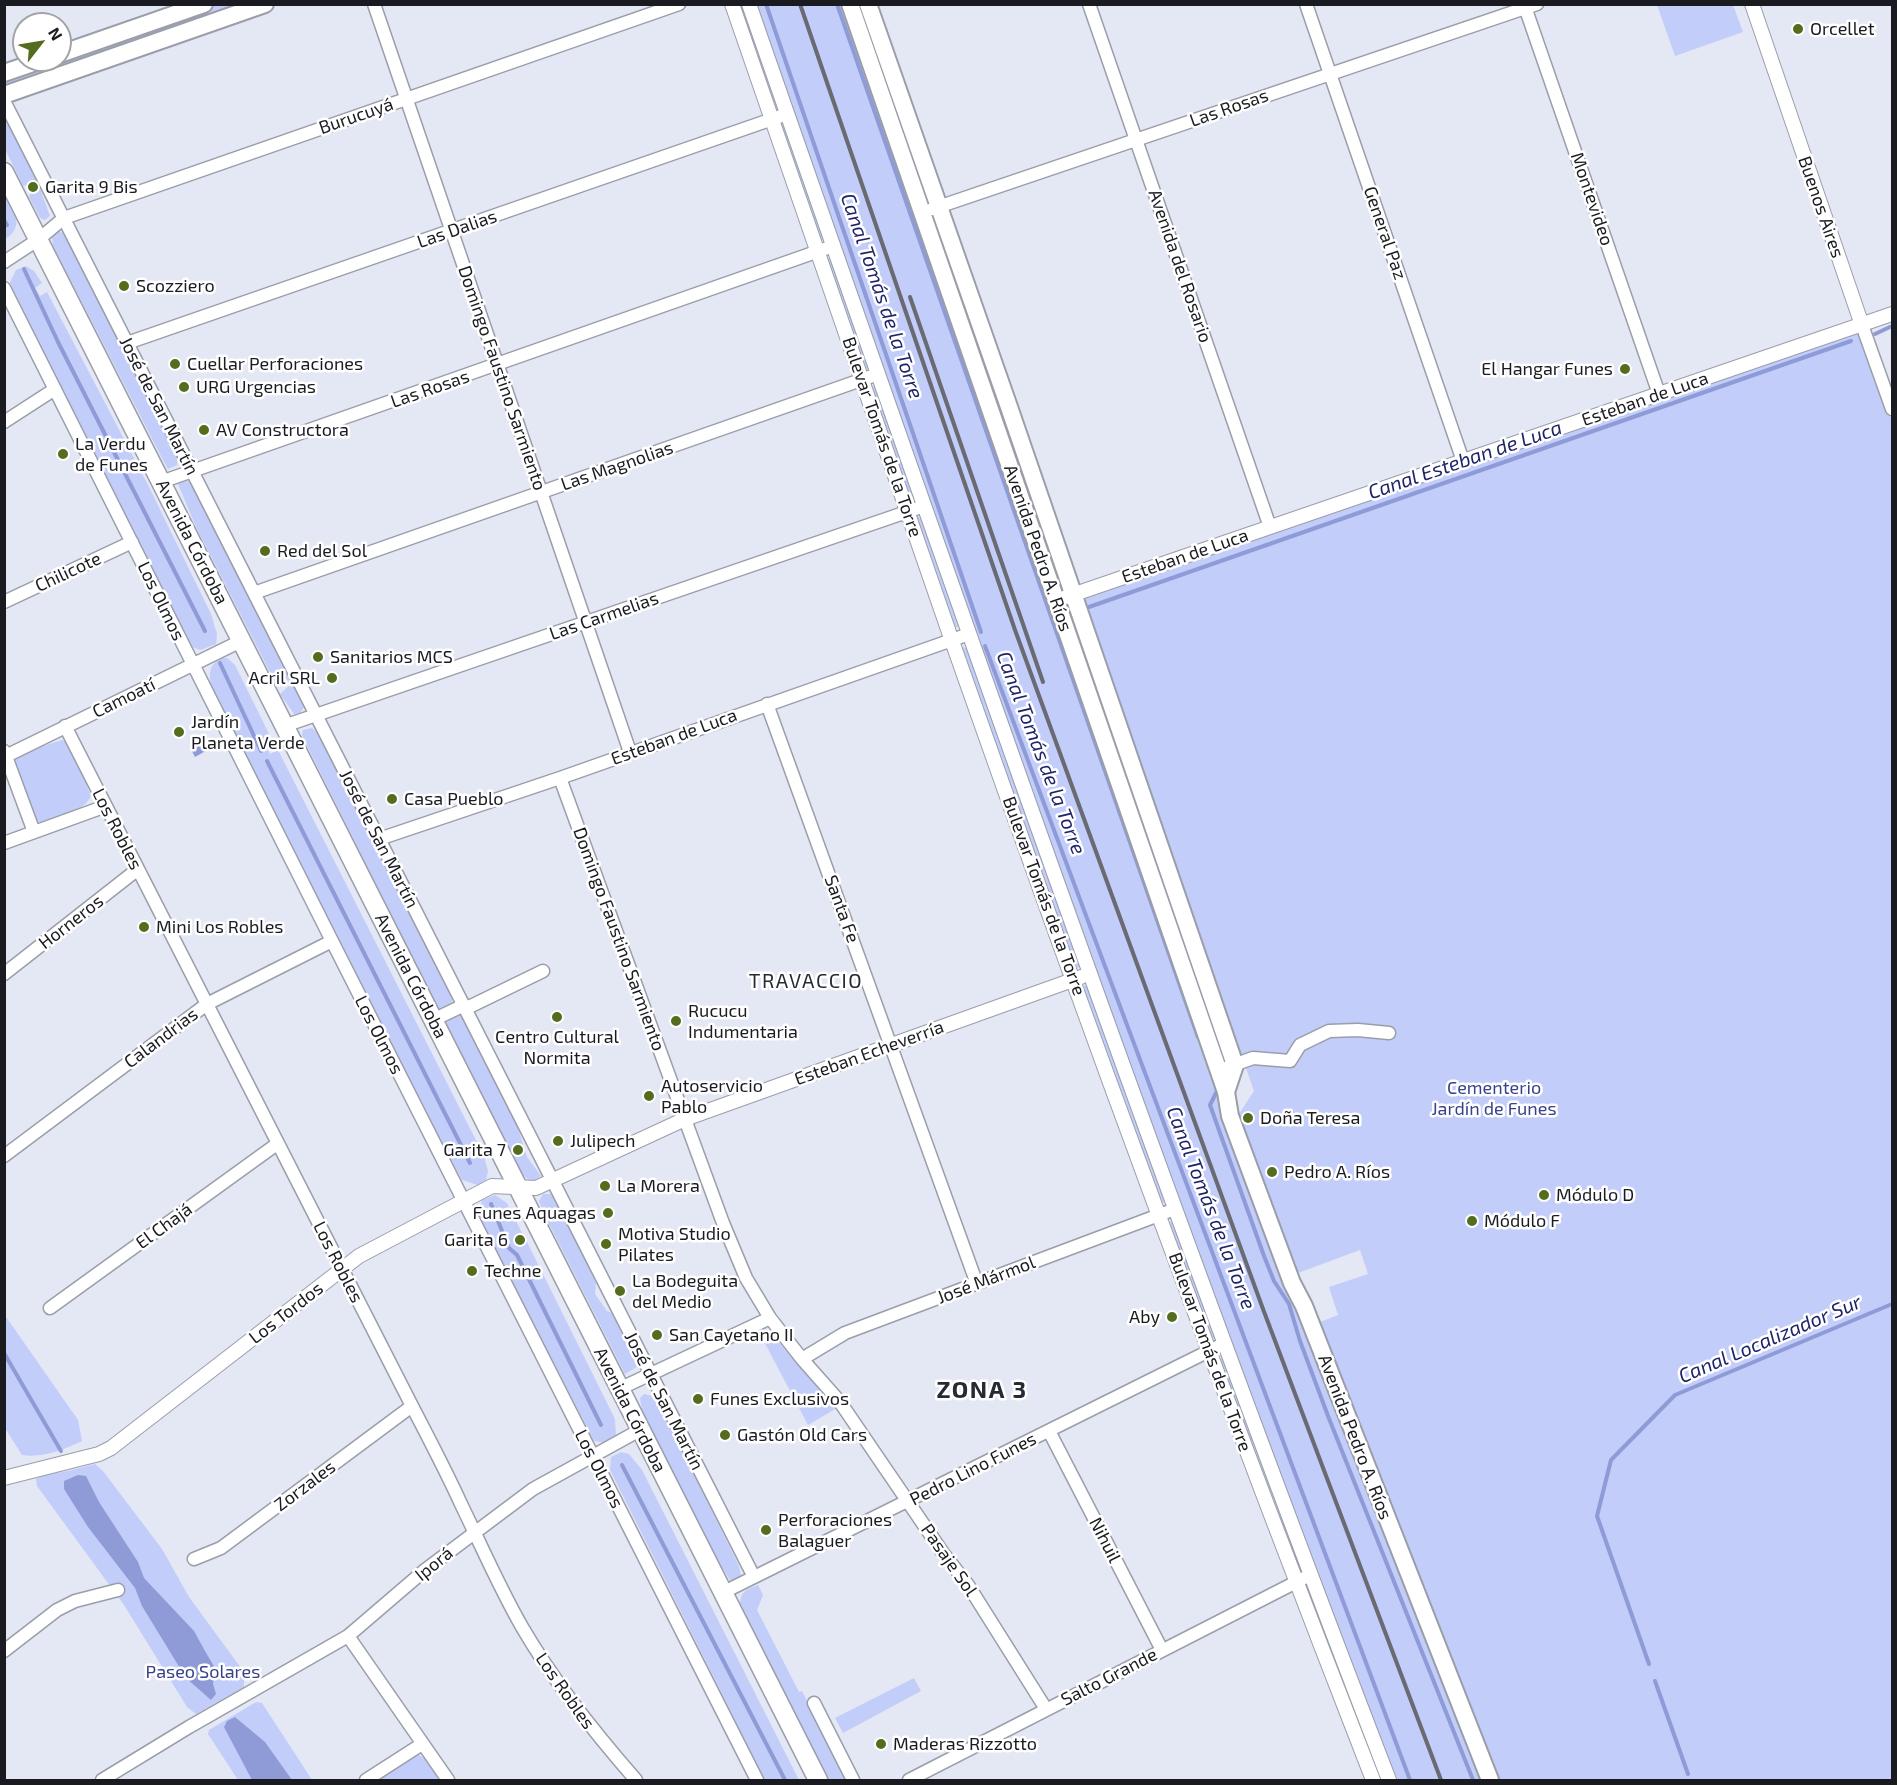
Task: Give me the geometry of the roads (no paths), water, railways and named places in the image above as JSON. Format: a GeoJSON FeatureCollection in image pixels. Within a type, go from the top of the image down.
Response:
{"type":"FeatureCollection","features":[{"type":"Feature","properties":{"kind":"main road"},"geometry":{"type":"LineString","coordinates":[[72,50],[204,4]]}},
{"type":"Feature","properties":{"kind":"main road"},"geometry":{"type":"LineString","coordinates":[[4,94],[265,4]]}},
{"type":"Feature","properties":{"kind":"main road","name":"Avenida Pedro A. Ríos"},"geometry":{"type":"LineString","coordinates":[[850,4],[1219,1070],[1230,1116],[1292,1283],[1304,1306],[1490,1780]]}},
{"type":"Feature","properties":{"kind":"main road","name":"Avenida Pedro A. Ríos"},"geometry":{"type":"LineString","coordinates":[[868,4],[1235,1065],[1226,1092]]}},
{"type":"Feature","properties":{"kind":"main road","name":"Avenida Córdoba"},"geometry":{"type":"LineString","coordinates":[[4,172],[818,1780]]}},
{"type":"Feature","properties":{"kind":"main road"},"geometry":{"type":"LineString","coordinates":[[1202,1023],[1219,1017]]}},
{"type":"Feature","properties":{"kind":"street","name":"Domingo Faustino Sarmiento"},"geometry":{"type":"LineString","coordinates":[[374,4],[630,752]]}},
{"type":"Feature","properties":{"kind":"street","name":"Burucuyá"},"geometry":{"type":"LineString","coordinates":[[4,261],[39,239],[64,218],[679,4]]}},
{"type":"Feature","properties":{"kind":"street","name":"Bulevar Tomás de la Torre"},"geometry":{"type":"LineString","coordinates":[[732,4],[951,640],[1210,1351],[1296,1583],[1373,1780]]}},
{"type":"Feature","properties":{"kind":"street","name":"Bulevar Tomás de la Torre"},"geometry":{"type":"LineString","coordinates":[[749,4],[969,634],[1223,1344],[1389,1780]]}},
{"type":"Feature","properties":{"kind":"street","name":"Avenida del Rosario"},"geometry":{"type":"LineString","coordinates":[[1089,4],[1270,527]]}},
{"type":"Feature","properties":{"kind":"street","name":"General Paz"},"geometry":{"type":"LineString","coordinates":[[1306,4],[1463,461]]}},
{"type":"Feature","properties":{"kind":"street","name":"Buenos Aires"},"geometry":{"type":"LineString","coordinates":[[1752,4],[1893,409]]}},
{"type":"Feature","properties":{"kind":"street","name":"Las Rosas"},"geometry":{"type":"LineString","coordinates":[[922,212],[1529,6]]}},
{"type":"Feature","properties":{"kind":"street","name":"Montevideo"},"geometry":{"type":"LineString","coordinates":[[1529,6],[1659,394]]}},
{"type":"Feature","properties":{"kind":"street","name":"José de San Martín"},"geometry":{"type":"LineString","coordinates":[[4,101],[754,1577]]}},
{"type":"Feature","properties":{"kind":"street","name":"Las Dalias"},"geometry":{"type":"LineString","coordinates":[[127,343],[787,114]]}},
{"type":"Feature","properties":{"kind":"street","name":"Las Rosas"},"geometry":{"type":"LineString","coordinates":[[161,482],[833,246]]}},
{"type":"Feature","properties":{"kind":"street","name":"Los Olmos"},"geometry":{"type":"LineString","coordinates":[[4,288],[757,1780]]}},
{"type":"Feature","properties":{"kind":"street","name":"Esteban de Luca"},"geometry":{"type":"LineString","coordinates":[[1056,600],[1893,314]]}},
{"type":"Feature","properties":{"kind":"street","name":"Las Magnolias"},"geometry":{"type":"LineString","coordinates":[[254,593],[878,374]]}},
{"type":"Feature","properties":{"kind":"street"},"geometry":{"type":"LineString","coordinates":[[4,422],[55,389]]}},
{"type":"Feature","properties":{"kind":"street","name":"Las Carmelias"},"geometry":{"type":"LineString","coordinates":[[284,726],[924,506]]}},
{"type":"Feature","properties":{"kind":"street","name":"Chilicote"},"geometry":{"type":"LineString","coordinates":[[4,602],[132,542]]}},
{"type":"Feature","properties":{"kind":"street","name":"Esteban de Luca"},"geometry":{"type":"LineString","coordinates":[[379,839],[969,634]]}},
{"type":"Feature","properties":{"kind":"street","name":"Camoatí"},"geometry":{"type":"LineString","coordinates":[[5,753],[241,640]]}},
{"type":"Feature","properties":{"kind":"street","name":"Santa Fe"},"geometry":{"type":"LineString","coordinates":[[767,704],[977,1284]]}},
{"type":"Feature","properties":{"kind":"street","name":"Los Robles"},"geometry":{"type":"LineString","coordinates":[[65,726],[412,1406],[491,1569],[523,1628],[559,1684],[597,1736],[636,1780]]}},
{"type":"Feature","properties":{"kind":"street"},"geometry":{"type":"LineString","coordinates":[[5,753],[34,832]]}},
{"type":"Feature","properties":{"kind":"street","name":"Domingo Faustino Sarmiento"},"geometry":{"type":"LineString","coordinates":[[560,778],[723,1223],[746,1278],[770,1318],[802,1359]]}},
{"type":"Feature","properties":{"kind":"street"},"geometry":{"type":"LineString","coordinates":[[4,843],[106,806]]}},
{"type":"Feature","properties":{"kind":"street","name":"Horneros"},"geometry":{"type":"LineString","coordinates":[[4,974],[138,869]]}},
{"type":"Feature","properties":{"kind":"street","name":"Calandrias"},"geometry":{"type":"LineString","coordinates":[[4,1156],[207,1004],[332,941]]}},
{"type":"Feature","properties":{"kind":"street"},"geometry":{"type":"LineString","coordinates":[[433,1020],[463,1006],[471,1006],[543,971]]}},
{"type":"Feature","properties":{"kind":"street","name":"Esteban Echeverría"},"geometry":{"type":"LineString","coordinates":[[517,1187],[536,1188],[685,1119],[1090,974]]}},
{"type":"Feature","properties":{"kind":"street"},"geometry":{"type":"LineString","coordinates":[[1219,1070],[1253,1058],[1290,1062],[1300,1045],[1329,1030],[1389,1033]]}},
{"type":"Feature","properties":{"kind":"street","name":"El Chajá"},"geometry":{"type":"LineString","coordinates":[[50,1308],[278,1144]]}},
{"type":"Feature","properties":{"kind":"street","name":"Los Tordos"},"geometry":{"type":"LineString","coordinates":[[4,1478],[99,1454],[111,1448],[359,1256],[492,1186],[517,1187]]}},
{"type":"Feature","properties":{"kind":"street","name":"José Mármol"},"geometry":{"type":"LineString","coordinates":[[802,1359],[845,1333],[1175,1209]]}},
{"type":"Feature","properties":{"kind":"street"},"geometry":{"type":"LineString","coordinates":[[619,1389],[770,1318]]}},
{"type":"Feature","properties":{"kind":"street","name":"Pedro Lino Funes"},"geometry":{"type":"LineString","coordinates":[[722,1593],[1223,1344]]}},
{"type":"Feature","properties":{"kind":"street","name":"Pasaje Sol"},"geometry":{"type":"LineString","coordinates":[[802,1359],[840,1402],[943,1553],[968,1585],[1046,1709]]}},
{"type":"Feature","properties":{"kind":"street","name":"Zorzales"},"geometry":{"type":"LineString","coordinates":[[194,1559],[221,1548],[412,1406]]}},
{"type":"Feature","properties":{"kind":"street","name":"Iporá"},"geometry":{"type":"LineString","coordinates":[[102,1780],[348,1636],[474,1532],[533,1489],[640,1430]]}},
{"type":"Feature","properties":{"kind":"street","name":"Nihuil"},"geometry":{"type":"LineString","coordinates":[[1049,1431],[1162,1650]]}},
{"type":"Feature","properties":{"kind":"street","name":"Salto Grande"},"geometry":{"type":"LineString","coordinates":[[909,1780],[1310,1575]]}},
{"type":"Feature","properties":{"kind":"street"},"geometry":{"type":"LineString","coordinates":[[4,1651],[57,1610],[75,1601],[118,1590]]}},
{"type":"Feature","properties":{"kind":"street"},"geometry":{"type":"LineString","coordinates":[[348,1636],[448,1780]]}},
{"type":"Feature","properties":{"kind":"street"},"geometry":{"type":"LineString","coordinates":[[814,1703],[853,1780]]}},
{"type":"Feature","properties":{"kind":"street"},"geometry":{"type":"LineString","coordinates":[[366,1780],[422,1744]]}},
{"type":"Feature","properties":{"kind":"waterway","name":"Canal Tomás de la Torre"},"geometry":{"type":"LineString","coordinates":[[766,4],[981,632]]}},
{"type":"Feature","properties":{"kind":"waterway"},"geometry":{"type":"LineString","coordinates":[[837,4],[1198,1037]]}},
{"type":"Feature","properties":{"kind":"waterway"},"geometry":{"type":"LineString","coordinates":[[4,220],[7,225]]}},
{"type":"Feature","properties":{"kind":"waterway"},"geometry":{"type":"LineString","coordinates":[[24,269],[58,342],[205,631]]}},
{"type":"Feature","properties":{"kind":"waterway","name":"Canal Esteban de Luca"},"geometry":{"type":"LineString","coordinates":[[1875,334],[1892,326]]}},
{"type":"Feature","properties":{"kind":"waterway","name":"Canal Esteban de Luca"},"geometry":{"type":"LineString","coordinates":[[1089,607],[1851,341]]}},
{"type":"Feature","properties":{"kind":"waterway","name":"Canal Tomás de la Torre"},"geometry":{"type":"LineString","coordinates":[[985,646],[1410,1780]]}},
{"type":"Feature","properties":{"kind":"waterway"},"geometry":{"type":"LineString","coordinates":[[220,663],[261,751]]}},
{"type":"Feature","properties":{"kind":"waterway"},"geometry":{"type":"LineString","coordinates":[[267,761],[470,1163]]}},
{"type":"Feature","properties":{"kind":"waterway"},"geometry":{"type":"LineString","coordinates":[[1216,1087],[1217,1091],[1210,1105],[1264,1256],[1274,1281],[1289,1304],[1328,1416],[1473,1780]]}},
{"type":"Feature","properties":{"kind":"waterway"},"geometry":{"type":"LineString","coordinates":[[491,1204],[509,1248],[517,1255],[601,1425]]}},
{"type":"Feature","properties":{"kind":"waterway","name":"Canal Localizador Sur"},"geometry":{"type":"LineString","coordinates":[[1649,1664],[1597,1516],[1611,1460],[1675,1395],[1892,1304]]}},
{"type":"Feature","properties":{"kind":"waterway"},"geometry":{"type":"LineString","coordinates":[[4,1353],[61,1451]]}},
{"type":"Feature","properties":{"kind":"waterway"},"geometry":{"type":"LineString","coordinates":[[622,1465],[785,1780]]}},
{"type":"Feature","properties":{"kind":"waterway","name":"Canal Localizador Sur"},"geometry":{"type":"LineString","coordinates":[[1655,1681],[1688,1774]]}},
{"type":"Feature","properties":{"kind":"railway"},"geometry":{"type":"LineString","coordinates":[[800,4],[1015,630],[1263,1309],[1441,1780]]}},
{"type":"Feature","properties":{"kind":"railway"},"geometry":{"type":"LineString","coordinates":[[910,297],[1043,682]]}},
{"type":"Feature","properties":{"kind":"place","name":"Orcellet"},"geometry":{"type":"Point","coordinates":[1798,29]}},
{"type":"Feature","properties":{"kind":"place","name":"Garita 9 Bis"},"geometry":{"type":"Point","coordinates":[33,187]}},
{"type":"Feature","properties":{"kind":"place","name":"Scozziero"},"geometry":{"type":"Point","coordinates":[124,286]}},
{"type":"Feature","properties":{"kind":"place","name":"Cuellar Perforaciones"},"geometry":{"type":"Point","coordinates":[175,364]}},
{"type":"Feature","properties":{"kind":"place","name":"El Hangar Funes"},"geometry":{"type":"Point","coordinates":[1625,369]}},
{"type":"Feature","properties":{"kind":"place","name":"URG Urgencias"},"geometry":{"type":"Point","coordinates":[184,387]}},
{"type":"Feature","properties":{"kind":"place","name":"AV Constructora"},"geometry":{"type":"Point","coordinates":[204,430]}},
{"type":"Feature","properties":{"kind":"place","name":"La Verdu de Funes"},"geometry":{"type":"Point","coordinates":[63,454]}},
{"type":"Feature","properties":{"kind":"place","name":"Red del Sol"},"geometry":{"type":"Point","coordinates":[265,551]}},
{"type":"Feature","properties":{"kind":"place","name":"Sanitarios MCS"},"geometry":{"type":"Point","coordinates":[318,657]}},
{"type":"Feature","properties":{"kind":"place","name":"Acril SRL"},"geometry":{"type":"Point","coordinates":[332,678]}},
{"type":"Feature","properties":{"kind":"place","name":"Jardín Planeta Verde"},"geometry":{"type":"Point","coordinates":[179,732]}},
{"type":"Feature","properties":{"kind":"place","name":"Casa Pueblo"},"geometry":{"type":"Point","coordinates":[392,799]}},
{"type":"Feature","properties":{"kind":"place","name":"Mini Los Robles"},"geometry":{"type":"Point","coordinates":[144,927]}},
{"type":"Feature","properties":{"kind":"place","name":"Centro Cultural Normita"},"geometry":{"type":"Point","coordinates":[557,1017]}},
{"type":"Feature","properties":{"kind":"place","name":"Rucucu Indumentaria"},"geometry":{"type":"Point","coordinates":[676,1021]}},
{"type":"Feature","properties":{"kind":"place","name":"Autoservicio Pablo"},"geometry":{"type":"Point","coordinates":[649,1096]}},
{"type":"Feature","properties":{"kind":"place","name":"Doña Teresa"},"geometry":{"type":"Point","coordinates":[1248,1118]}},
{"type":"Feature","properties":{"kind":"place","name":"Julipech"},"geometry":{"type":"Point","coordinates":[558,1141]}},
{"type":"Feature","properties":{"kind":"place","name":"Garita 7"},"geometry":{"type":"Point","coordinates":[518,1150]}},
{"type":"Feature","properties":{"kind":"place","name":"Pedro A. Ríos"},"geometry":{"type":"Point","coordinates":[1272,1172]}},
{"type":"Feature","properties":{"kind":"place","name":"La Morera"},"geometry":{"type":"Point","coordinates":[605,1186]}},
{"type":"Feature","properties":{"kind":"place","name":"Módulo D"},"geometry":{"type":"Point","coordinates":[1544,1195]}},
{"type":"Feature","properties":{"kind":"place","name":"Funes Aquagas"},"geometry":{"type":"Point","coordinates":[608,1213]}},
{"type":"Feature","properties":{"kind":"place","name":"Módulo F"},"geometry":{"type":"Point","coordinates":[1472,1221]}},
{"type":"Feature","properties":{"kind":"place","name":"Garita 6"},"geometry":{"type":"Point","coordinates":[520,1240]}},
{"type":"Feature","properties":{"kind":"place","name":"Motiva Studio Pilates"},"geometry":{"type":"Point","coordinates":[606,1244]}},
{"type":"Feature","properties":{"kind":"place","name":"Techne"},"geometry":{"type":"Point","coordinates":[472,1271]}},
{"type":"Feature","properties":{"kind":"place","name":"La Bodeguita del Medio"},"geometry":{"type":"Point","coordinates":[620,1291]}},
{"type":"Feature","properties":{"kind":"place","name":"Aby"},"geometry":{"type":"Point","coordinates":[1172,1317]}},
{"type":"Feature","properties":{"kind":"place","name":"San Cayetano II"},"geometry":{"type":"Point","coordinates":[657,1335]}},
{"type":"Feature","properties":{"kind":"place","name":"Funes Exclusivos"},"geometry":{"type":"Point","coordinates":[698,1399]}},
{"type":"Feature","properties":{"kind":"place","name":"Gastón Old Cars"},"geometry":{"type":"Point","coordinates":[725,1435]}},
{"type":"Feature","properties":{"kind":"place","name":"Perforaciones Balaguer"},"geometry":{"type":"Point","coordinates":[766,1530]}},
{"type":"Feature","properties":{"kind":"place","name":"Maderas Rizzotto"},"geometry":{"type":"Point","coordinates":[881,1744]}},
{"type":"Feature","properties":{"kind":"district","name":"TRAVACCIO"},"geometry":{"type":"Point","coordinates":[806,981]}},
{"type":"Feature","properties":{"kind":"district","name":"ZONA 3"},"geometry":{"type":"Point","coordinates":[982,1390]}},
{"type":"Feature","properties":{"kind":"park label","name":"Cementerio Jardín de Funes"},"geometry":{"type":"Point","coordinates":[1494,1098]}},
{"type":"Feature","properties":{"kind":"park label","name":"Paseo Solares"},"geometry":{"type":"Point","coordinates":[203,1672]}}]}
